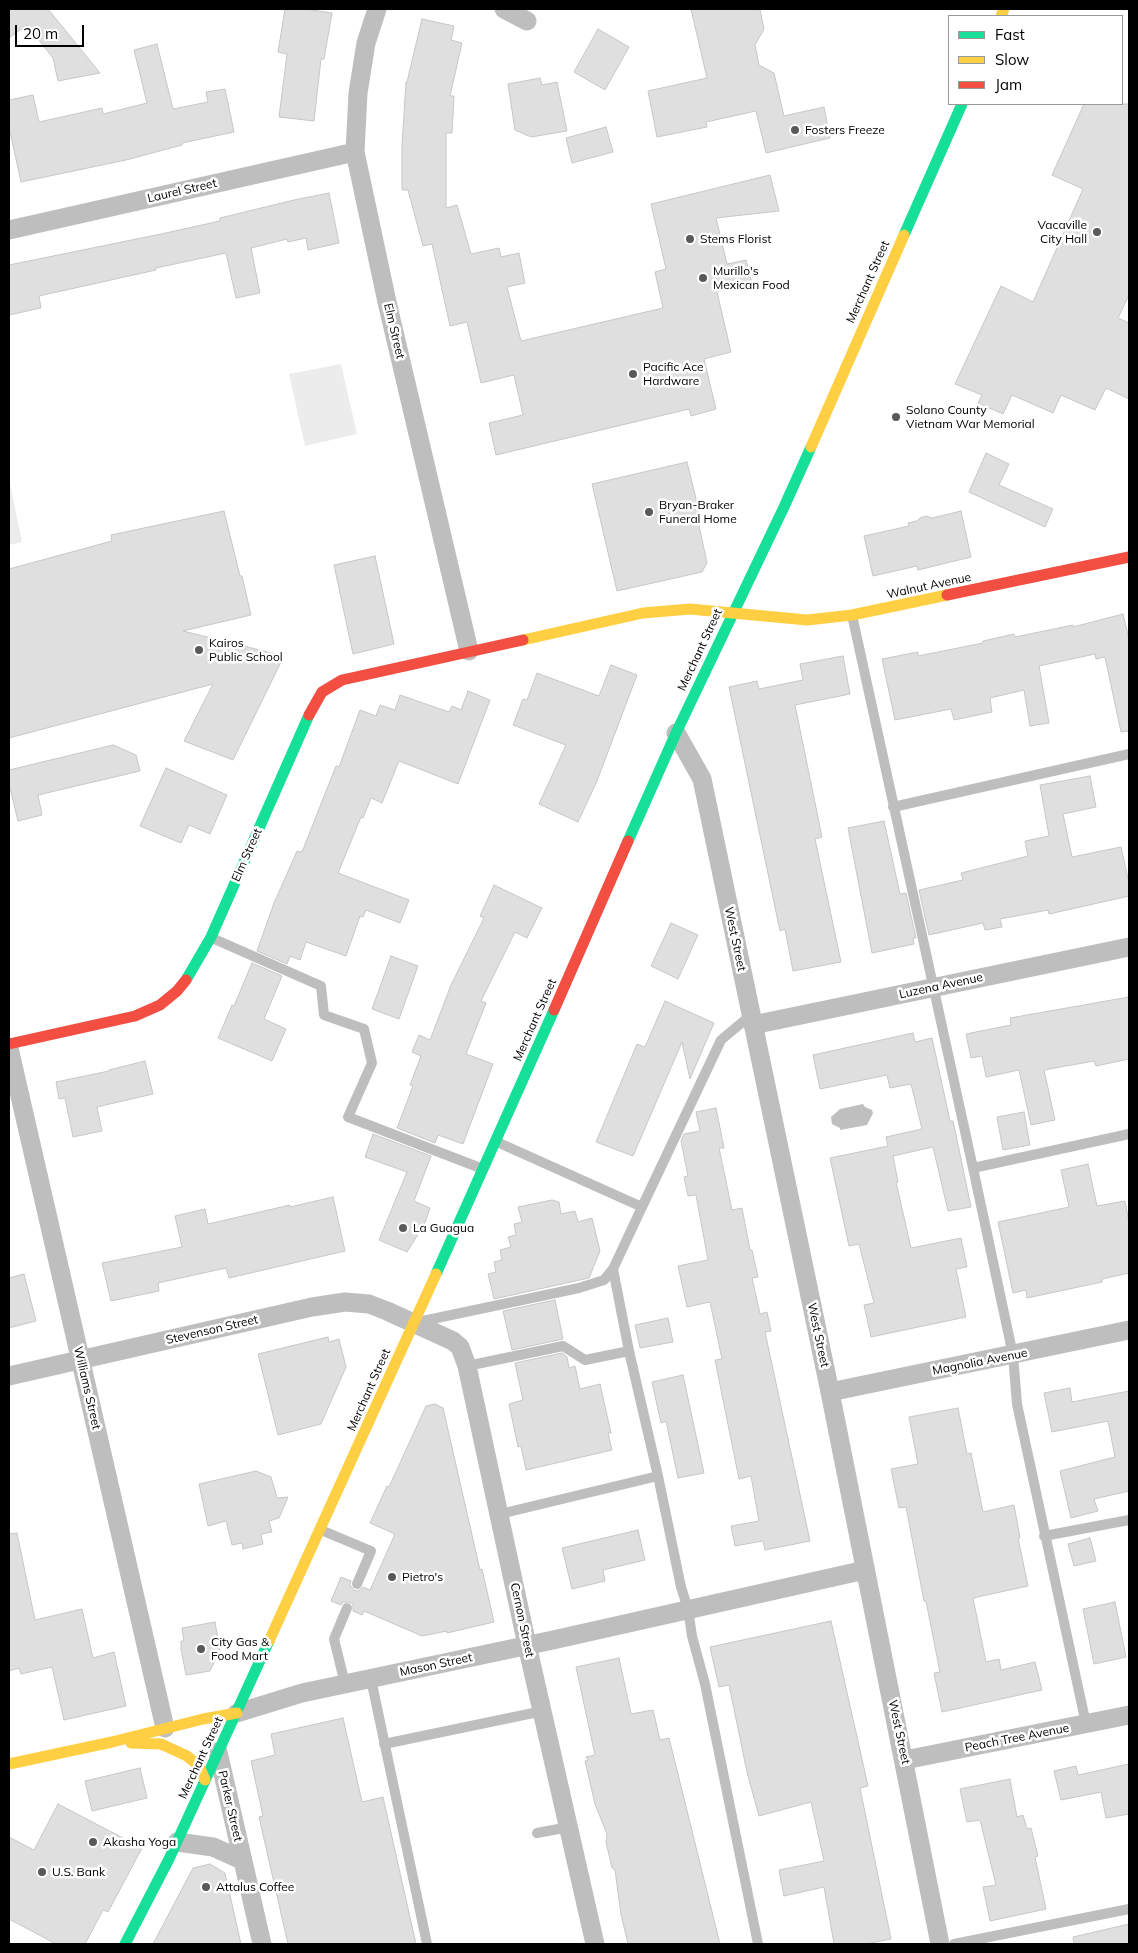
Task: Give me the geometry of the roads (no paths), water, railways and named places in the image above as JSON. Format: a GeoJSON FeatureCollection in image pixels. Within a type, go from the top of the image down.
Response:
{"type":"FeatureCollection","features":[{"type":"Feature","properties":{"kind":"main road","name":"Merchant Street"},"geometry":{"type":"LineString","coordinates":[[125,1944],[177,1842],[237,1713],[484,1170],[676,733],[800,471],[962,105]]}},
{"type":"Feature","properties":{"kind":"main road","name":"Walnut Avenue"},"geometry":{"type":"LineString","coordinates":[[732,614],[807,620],[852,615],[1129,557]]}},
{"type":"Feature","properties":{"kind":"main road","name":"Elm Street"},"geometry":{"type":"LineString","coordinates":[[9,1044],[135,1016],[160,1005],[177,992],[191,974],[211,937],[310,712],[322,692],[342,680],[643,613],[690,609],[732,614]]}},
{"type":"Feature","properties":{"kind":"main road","name":"Mason Street"},"geometry":{"type":"LineString","coordinates":[[9,1761],[112,1742],[165,1728],[237,1713]]}},
{"type":"Feature","properties":{"kind":"main road"},"geometry":{"type":"LineString","coordinates":[[112,1742],[161,1744],[187,1756],[199,1766],[205,1780]]}},
{"type":"Feature","properties":{"kind":"street","name":"Elm Street"},"geometry":{"type":"LineString","coordinates":[[377,9],[366,44],[358,93],[355,152],[387,302],[469,651]]}},
{"type":"Feature","properties":{"kind":"street"},"geometry":{"type":"LineString","coordinates":[[504,9],[527,21]]}},
{"type":"Feature","properties":{"kind":"street","name":"Laurel Street"},"geometry":{"type":"LineString","coordinates":[[9,230],[355,152]]}},
{"type":"Feature","properties":{"kind":"street","name":"West Street"},"geometry":{"type":"LineString","coordinates":[[676,733],[702,779],[830,1392],[905,1760],[940,1944]]}},
{"type":"Feature","properties":{"kind":"street","name":"Luzena Avenue"},"geometry":{"type":"LineString","coordinates":[[752,1020],[933,988],[1129,947]]}},
{"type":"Feature","properties":{"kind":"street","name":"Williams Street"},"geometry":{"type":"LineString","coordinates":[[9,1048],[165,1728]]}},
{"type":"Feature","properties":{"kind":"street","name":"Stevenson Street"},"geometry":{"type":"LineString","coordinates":[[9,1376],[335,1302],[369,1304],[414,1323]]}},
{"type":"Feature","properties":{"kind":"street","name":"Cernon Street"},"geometry":{"type":"LineString","coordinates":[[414,1323],[453,1341],[460,1347],[467,1366],[527,1645],[595,1944]]}},
{"type":"Feature","properties":{"kind":"street","name":"Magnolia Avenue"},"geometry":{"type":"LineString","coordinates":[[830,1392],[1013,1356],[1129,1330]]}},
{"type":"Feature","properties":{"kind":"street","name":"Mason Street"},"geometry":{"type":"LineString","coordinates":[[237,1713],[302,1694],[865,1570]]}},
{"type":"Feature","properties":{"kind":"street","name":"Peach Tree Avenue"},"geometry":{"type":"LineString","coordinates":[[905,1760],[1129,1715]]}},
{"type":"Feature","properties":{"kind":"street","name":"Parker Street"},"geometry":{"type":"LineString","coordinates":[[218,1752],[262,1944]]}},
{"type":"Feature","properties":{"kind":"street","name":"Parker Street"},"geometry":{"type":"LineString","coordinates":[[177,1842],[213,1846],[242,1860]]}},
{"type":"Feature","properties":{"kind":"lane"},"geometry":{"type":"LineString","coordinates":[[852,615],[1013,1356],[1017,1404],[1086,1724]]}},
{"type":"Feature","properties":{"kind":"lane"},"geometry":{"type":"LineString","coordinates":[[893,807],[1129,754]]}},
{"type":"Feature","properties":{"kind":"lane"},"geometry":{"type":"LineString","coordinates":[[211,937],[321,986],[324,1015],[364,1029],[372,1062],[348,1117],[484,1170]]}},
{"type":"Feature","properties":{"kind":"lane"},"geometry":{"type":"LineString","coordinates":[[414,1323],[594,1284],[604,1280],[613,1268],[721,1040],[752,1020]]}},
{"type":"Feature","properties":{"kind":"lane"},"geometry":{"type":"LineString","coordinates":[[973,1168],[1129,1134]]}},
{"type":"Feature","properties":{"kind":"lane"},"geometry":{"type":"LineString","coordinates":[[496,1142],[642,1206]]}},
{"type":"Feature","properties":{"kind":"lane"},"geometry":{"type":"LineString","coordinates":[[613,1268],[629,1351],[681,1587],[688,1609],[758,1944]]}},
{"type":"Feature","properties":{"kind":"lane"},"geometry":{"type":"LineString","coordinates":[[467,1366],[563,1346],[585,1360],[629,1351]]}},
{"type":"Feature","properties":{"kind":"lane"},"geometry":{"type":"LineString","coordinates":[[500,1514],[658,1476]]}},
{"type":"Feature","properties":{"kind":"lane"},"geometry":{"type":"LineString","coordinates":[[1044,1536],[1129,1520]]}},
{"type":"Feature","properties":{"kind":"lane"},"geometry":{"type":"LineString","coordinates":[[320,1530],[371,1551],[357,1584]]}},
{"type":"Feature","properties":{"kind":"lane"},"geometry":{"type":"LineString","coordinates":[[346,1684],[334,1639],[347,1608]]}},
{"type":"Feature","properties":{"kind":"lane"},"geometry":{"type":"LineString","coordinates":[[371,1679],[427,1944]]}},
{"type":"Feature","properties":{"kind":"lane"},"geometry":{"type":"LineString","coordinates":[[384,1744],[543,1711]]}},
{"type":"Feature","properties":{"kind":"lane"},"geometry":{"type":"LineString","coordinates":[[536,1833],[569,1827]]}},
{"type":"Feature","properties":{"kind":"lane"},"geometry":{"type":"LineString","coordinates":[[954,1944],[1129,1909]]}},
{"type":"Feature","properties":{"kind":"place","name":"Fosters Freeze"},"geometry":{"type":"Point","coordinates":[795,130]}},
{"type":"Feature","properties":{"kind":"place","name":"Vacaville City Hall"},"geometry":{"type":"Point","coordinates":[1097,232]}},
{"type":"Feature","properties":{"kind":"place","name":"Stems Florist"},"geometry":{"type":"Point","coordinates":[690,239]}},
{"type":"Feature","properties":{"kind":"place","name":"Murillo's Mexican Food"},"geometry":{"type":"Point","coordinates":[703,278]}},
{"type":"Feature","properties":{"kind":"place","name":"Pacific Ace Hardware"},"geometry":{"type":"Point","coordinates":[633,374]}},
{"type":"Feature","properties":{"kind":"place","name":"Solano County Vietnam War Memorial"},"geometry":{"type":"Point","coordinates":[896,417]}},
{"type":"Feature","properties":{"kind":"place","name":"Bryan-Braker Funeral Home"},"geometry":{"type":"Point","coordinates":[649,512]}},
{"type":"Feature","properties":{"kind":"place","name":"Kairos Public School"},"geometry":{"type":"Point","coordinates":[199,650]}},
{"type":"Feature","properties":{"kind":"place","name":"La Guagua"},"geometry":{"type":"Point","coordinates":[403,1228]}},
{"type":"Feature","properties":{"kind":"place","name":"Pietro's"},"geometry":{"type":"Point","coordinates":[392,1577]}},
{"type":"Feature","properties":{"kind":"place","name":"City Gas & Food Mart"},"geometry":{"type":"Point","coordinates":[201,1649]}},
{"type":"Feature","properties":{"kind":"place","name":"Akasha Yoga"},"geometry":{"type":"Point","coordinates":[93,1842]}},
{"type":"Feature","properties":{"kind":"place","name":"U.S. Bank"},"geometry":{"type":"Point","coordinates":[42,1872]}},
{"type":"Feature","properties":{"kind":"place","name":"Attalus Coffee"},"geometry":{"type":"Point","coordinates":[206,1887]}}]}
